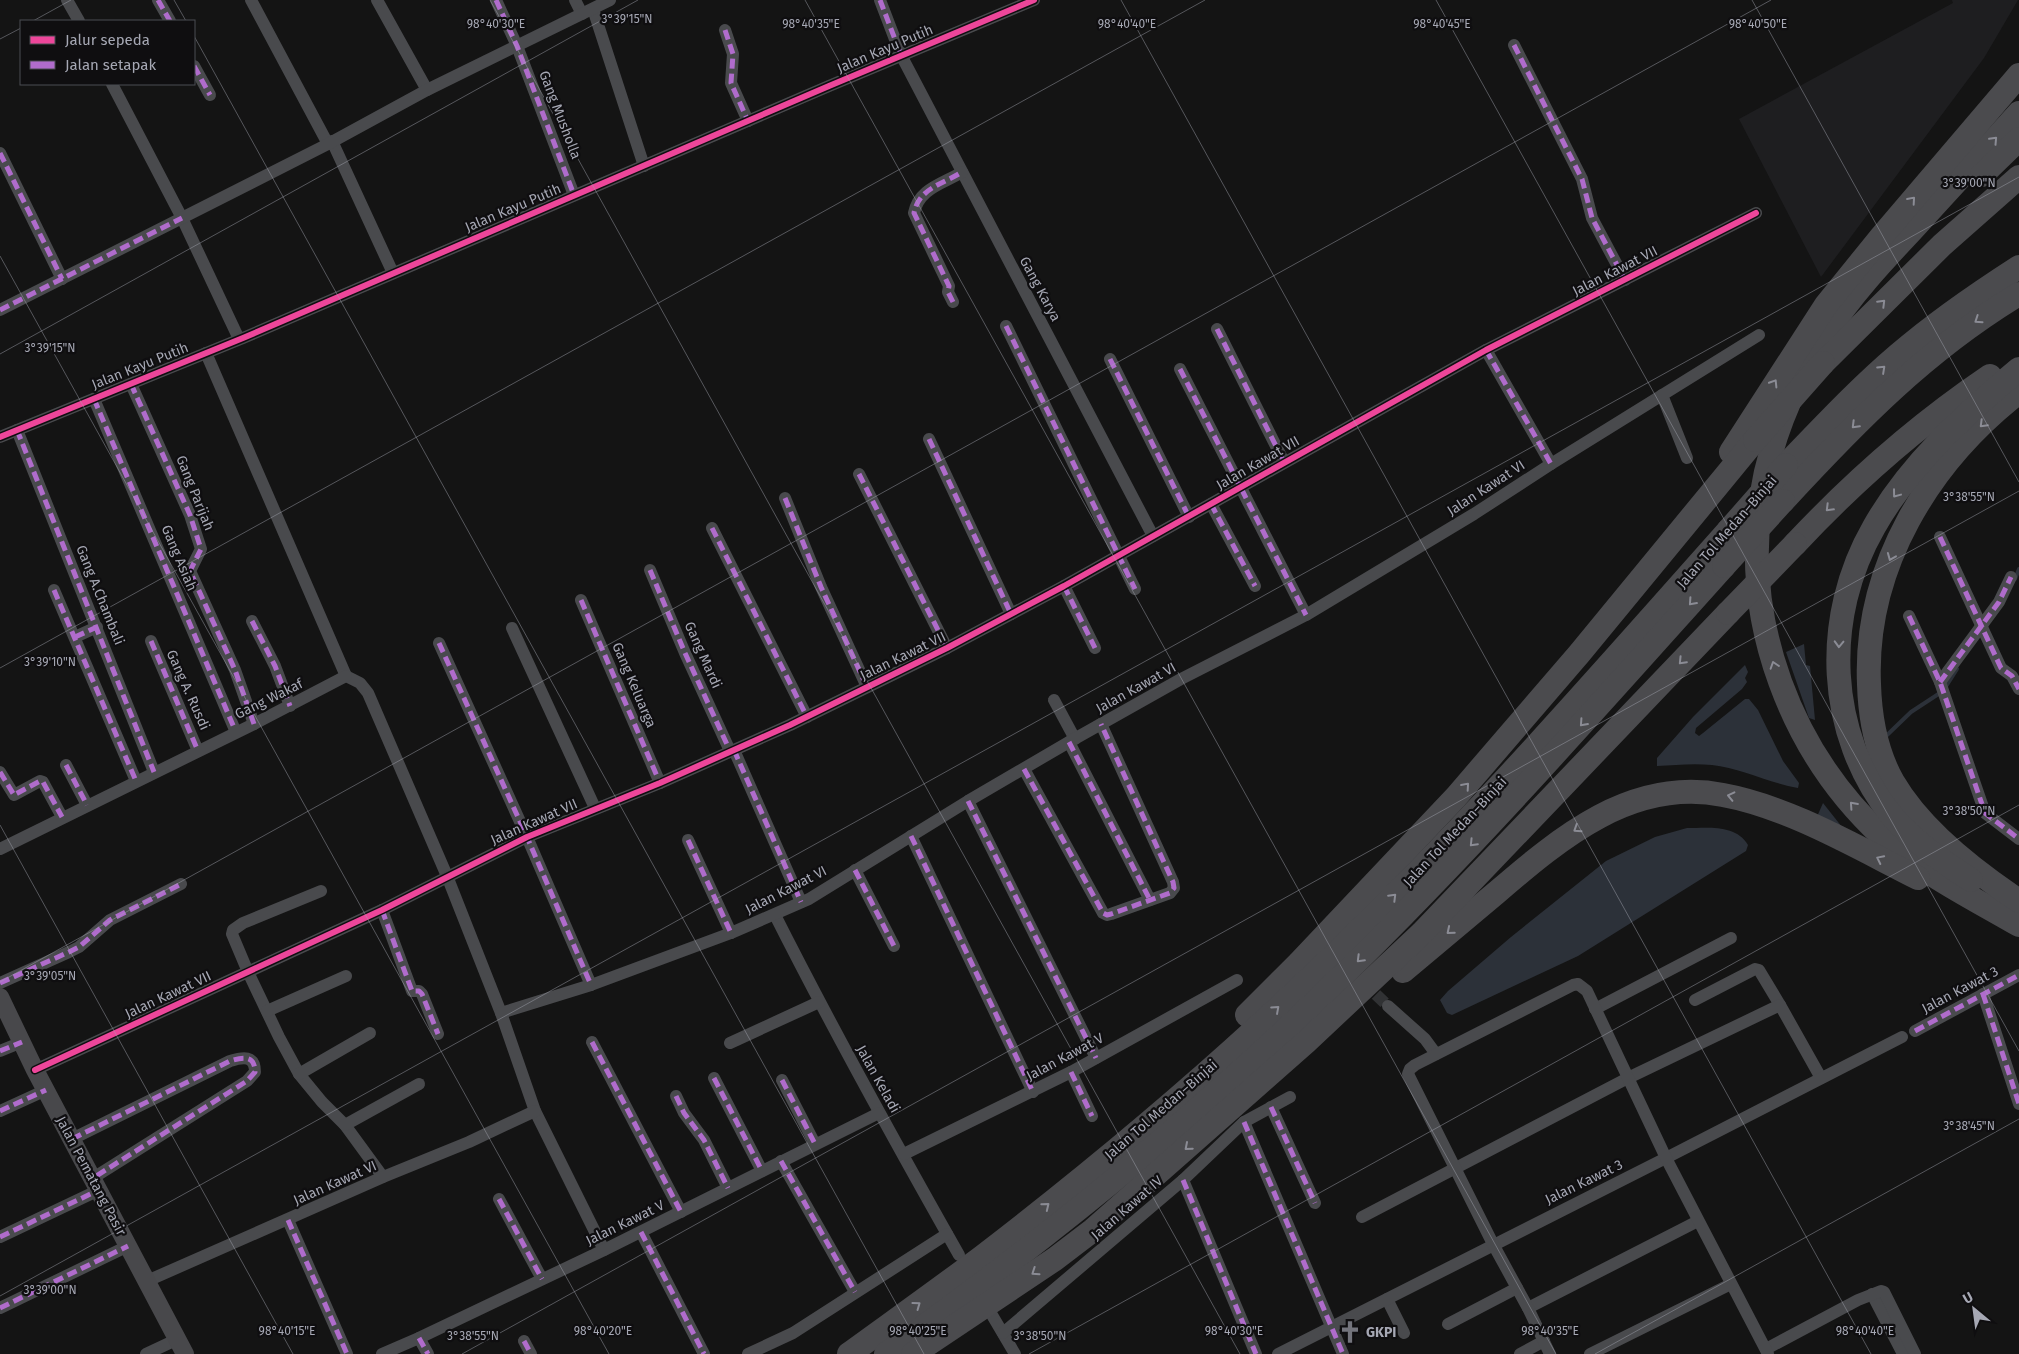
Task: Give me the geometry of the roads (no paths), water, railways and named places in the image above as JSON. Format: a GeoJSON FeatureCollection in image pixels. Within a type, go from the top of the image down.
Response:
{"type":"FeatureCollection","features":[{"type":"Feature","properties":{"kind":"highway"},"geometry":{"type":"LineString","coordinates":[[1752,432],[1793,354],[1826,305],[1881,237],[2019,75]]}},
{"type":"Feature","properties":{"kind":"highway"},"geometry":{"type":"LineString","coordinates":[[1819,356],[1836,318],[1870,275],[2019,113]]}},
{"type":"Feature","properties":{"kind":"highway"},"geometry":{"type":"LineString","coordinates":[[2019,139],[1874,280],[1843,315],[1819,356],[1797,384],[1785,412],[1774,446],[1761,498],[1758,551],[1761,604],[1768,644],[1793,716],[1819,762],[1834,783],[1866,820],[1886,839],[1932,874],[2019,925]]}},
{"type":"Feature","properties":{"kind":"highway"},"geometry":{"type":"LineString","coordinates":[[1118,1149],[1171,1091],[1299,963],[1456,798],[1579,654],[1752,432],[1819,356],[2019,176]]}},
{"type":"Feature","properties":{"kind":"highway","name":"Jalan Tol Medan–Binjai"},"geometry":{"type":"LineString","coordinates":[[849,1354],[981,1258],[1118,1149],[1273,1012],[1398,892],[1527,756],[1786,465],[1836,414],[1898,355],[1952,313],[2019,267]]}},
{"type":"Feature","properties":{"kind":"highway","name":"Jalan Tol Medan–Binjai"},"geometry":{"type":"LineString","coordinates":[[886,1354],[1047,1234],[1116,1179],[1301,1015],[1475,841],[1834,446],[1904,377],[1967,328],[2019,294]]}},
{"type":"Feature","properties":{"kind":"highway"},"geometry":{"type":"LineString","coordinates":[[1234,1118],[1408,947],[1844,493],[1904,440],[1960,398],[2019,358]]}},
{"type":"Feature","properties":{"kind":"highway"},"geometry":{"type":"LineString","coordinates":[[2019,369],[1974,408],[1927,457],[1891,500],[1874,527],[1856,564],[1844,600],[1839,636],[1838,668],[1846,724],[1862,767],[1893,817],[1928,850],[1975,882],[2019,906]]}},
{"type":"Feature","properties":{"kind":"highway"},"geometry":{"type":"LineString","coordinates":[[2019,392],[1978,429],[1932,482],[1907,522],[1891,555],[1875,602],[1868,650],[1869,697],[1878,745],[1894,783],[1920,818],[1971,865],[2019,901]]}},
{"type":"Feature","properties":{"kind":"highway"},"geometry":{"type":"LineString","coordinates":[[913,1354],[1055,1259],[1093,1230],[1234,1118],[1406,969],[1552,847],[1571,833],[1605,813],[1639,799],[1657,795],[1706,792],[1722,794],[1763,806],[1808,824],[2019,925]]}},
{"type":"Feature","properties":{"kind":"highway"},"geometry":{"type":"LineString","coordinates":[[1920,818],[1962,851],[2019,888]]}},
{"type":"Feature","properties":{"kind":"street"},"geometry":{"type":"LineString","coordinates":[[67,0],[78,20]]}},
{"type":"Feature","properties":{"kind":"street"},"geometry":{"type":"LineString","coordinates":[[158,0],[169,20]]}},
{"type":"Feature","properties":{"kind":"street"},"geometry":{"type":"LineString","coordinates":[[252,0],[330,143],[393,273]]}},
{"type":"Feature","properties":{"kind":"street"},"geometry":{"type":"LineString","coordinates":[[377,0],[427,90]]}},
{"type":"Feature","properties":{"kind":"street","name":"Gang Musholla"},"geometry":{"type":"LineString","coordinates":[[496,0],[518,46],[574,195]]}},
{"type":"Feature","properties":{"kind":"street"},"geometry":{"type":"LineString","coordinates":[[575,0],[588,11],[644,166]]}},
{"type":"Feature","properties":{"kind":"street"},"geometry":{"type":"LineString","coordinates":[[0,310],[330,143],[427,90],[610,0]]}},
{"type":"Feature","properties":{"kind":"street","name":"Gang Karya"},"geometry":{"type":"LineString","coordinates":[[880,0],[901,56],[1153,536]]}},
{"type":"Feature","properties":{"kind":"street","name":"Jalan Kayu Putih"},"geometry":{"type":"LineString","coordinates":[[0,437],[206,353],[1034,0]]}},
{"type":"Feature","properties":{"kind":"street"},"geometry":{"type":"LineString","coordinates":[[726,30],[733,54],[731,83],[748,121]]}},
{"type":"Feature","properties":{"kind":"street"},"geometry":{"type":"LineString","coordinates":[[1514,45],[1582,179],[1592,218],[1625,280]]}},
{"type":"Feature","properties":{"kind":"street"},"geometry":{"type":"LineString","coordinates":[[195,68],[210,95]]}},
{"type":"Feature","properties":{"kind":"street"},"geometry":{"type":"LineString","coordinates":[[113,85],[182,218],[239,339]]}},
{"type":"Feature","properties":{"kind":"street"},"geometry":{"type":"LineString","coordinates":[[0,153],[62,279]]}},
{"type":"Feature","properties":{"kind":"street"},"geometry":{"type":"LineString","coordinates":[[953,302],[948,292],[949,286],[914,213],[915,206],[924,192],[930,187],[962,172]]}},
{"type":"Feature","properties":{"kind":"street","name":"Jalan Kawat VII"},"geometry":{"type":"LineString","coordinates":[[35,1070],[382,910],[527,837],[660,783],[806,717],[947,648],[1189,517],[1486,350],[1756,213]]}},
{"type":"Feature","properties":{"kind":"street"},"geometry":{"type":"LineString","coordinates":[[1006,326],[1135,589]]}},
{"type":"Feature","properties":{"kind":"street"},"geometry":{"type":"LineString","coordinates":[[1217,329],[1284,462]]}},
{"type":"Feature","properties":{"kind":"street","name":"Jalan Kawat VI"},"geometry":{"type":"LineString","coordinates":[[501,1012],[591,984],[730,933],[775,915],[801,902],[968,801],[1101,724],[1181,679],[1306,615],[1474,514],[1551,464],[1759,336]]}},
{"type":"Feature","properties":{"kind":"street"},"geometry":{"type":"LineString","coordinates":[[1486,350],[1551,464]]}},
{"type":"Feature","properties":{"kind":"street"},"geometry":{"type":"LineString","coordinates":[[206,353],[346,676],[360,683],[368,694],[447,876],[501,1012],[535,1111],[604,1250]]}},
{"type":"Feature","properties":{"kind":"street"},"geometry":{"type":"LineString","coordinates":[[1110,359],[1189,517]]}},
{"type":"Feature","properties":{"kind":"street"},"geometry":{"type":"LineString","coordinates":[[1180,369],[1306,615]]}},
{"type":"Feature","properties":{"kind":"street","name":"Gang Parijah"},"geometry":{"type":"LineString","coordinates":[[131,384],[190,515],[201,549],[190,571],[235,670],[254,724]]}},
{"type":"Feature","properties":{"kind":"street"},"geometry":{"type":"LineString","coordinates":[[1662,395],[1688,458]]}},
{"type":"Feature","properties":{"kind":"street","name":"Gang Asiah"},"geometry":{"type":"LineString","coordinates":[[94,399],[235,730]]}},
{"type":"Feature","properties":{"kind":"street","name":"Gang A.Chambali"},"geometry":{"type":"LineString","coordinates":[[18,430],[154,772]]}},
{"type":"Feature","properties":{"kind":"street"},"geometry":{"type":"LineString","coordinates":[[928,439],[1011,614]]}},
{"type":"Feature","properties":{"kind":"street"},"geometry":{"type":"LineString","coordinates":[[858,474],[947,648]]}},
{"type":"Feature","properties":{"kind":"street"},"geometry":{"type":"LineString","coordinates":[[785,498],[821,587],[867,687]]}},
{"type":"Feature","properties":{"kind":"street"},"geometry":{"type":"LineString","coordinates":[[1211,504],[1255,586]]}},
{"type":"Feature","properties":{"kind":"street"},"geometry":{"type":"LineString","coordinates":[[712,528],[806,717]]}},
{"type":"Feature","properties":{"kind":"street"},"geometry":{"type":"LineString","coordinates":[[1940,537],[2001,668],[2012,676],[2019,689]]}},
{"type":"Feature","properties":{"kind":"street","name":"Gang Mardi"},"geometry":{"type":"LineString","coordinates":[[650,570],[685,653],[732,750],[801,902]]}},
{"type":"Feature","properties":{"kind":"street"},"geometry":{"type":"LineString","coordinates":[[1943,689],[1983,630],[2011,577]]}},
{"type":"Feature","properties":{"kind":"street"},"geometry":{"type":"LineString","coordinates":[[1064,586],[1095,648]]}},
{"type":"Feature","properties":{"kind":"street"},"geometry":{"type":"LineString","coordinates":[[54,590],[136,781]]}},
{"type":"Feature","properties":{"kind":"street","name":"Gang Keluarga"},"geometry":{"type":"LineString","coordinates":[[582,600],[660,783]]}},
{"type":"Feature","properties":{"kind":"street"},"geometry":{"type":"LineString","coordinates":[[1909,616],[1943,689],[1985,812],[2019,839]]}},
{"type":"Feature","properties":{"kind":"street"},"geometry":{"type":"LineString","coordinates":[[252,621],[275,666],[290,706]]}},
{"type":"Feature","properties":{"kind":"street"},"geometry":{"type":"LineString","coordinates":[[75,637],[97,628]]}},
{"type":"Feature","properties":{"kind":"street"},"geometry":{"type":"LineString","coordinates":[[512,628],[595,808]]}},
{"type":"Feature","properties":{"kind":"street","name":"Gang A. Rusdi"},"geometry":{"type":"LineString","coordinates":[[151,641],[198,751]]}},
{"type":"Feature","properties":{"kind":"street"},"geometry":{"type":"LineString","coordinates":[[439,643],[591,984]]}},
{"type":"Feature","properties":{"kind":"street","name":"Gang Wakaf"},"geometry":{"type":"LineString","coordinates":[[0,849],[290,706],[346,676]]}},
{"type":"Feature","properties":{"kind":"street"},"geometry":{"type":"LineString","coordinates":[[1054,700],[1072,741],[1150,900]]}},
{"type":"Feature","properties":{"kind":"street"},"geometry":{"type":"LineString","coordinates":[[1024,769],[1102,913],[1111,914],[1170,892],[1174,888],[1173,882],[1101,724]]}},
{"type":"Feature","properties":{"kind":"street"},"geometry":{"type":"LineString","coordinates":[[66,765],[87,805]]}},
{"type":"Feature","properties":{"kind":"street"},"geometry":{"type":"LineString","coordinates":[[0,772],[14,795],[40,781],[43,782],[62,817]]}},
{"type":"Feature","properties":{"kind":"street"},"geometry":{"type":"LineString","coordinates":[[968,801],[1096,1058]]}},
{"type":"Feature","properties":{"kind":"street"},"geometry":{"type":"LineString","coordinates":[[911,836],[1033,1092]]}},
{"type":"Feature","properties":{"kind":"street"},"geometry":{"type":"LineString","coordinates":[[688,840],[730,933]]}},
{"type":"Feature","properties":{"kind":"street"},"geometry":{"type":"LineString","coordinates":[[855,870],[894,946]]}},
{"type":"Feature","properties":{"kind":"street"},"geometry":{"type":"LineString","coordinates":[[0,983],[79,947],[110,920],[181,884]]}},
{"type":"Feature","properties":{"kind":"street"},"geometry":{"type":"LineString","coordinates":[[321,891],[243,923],[234,930],[234,941],[299,1074],[322,1102],[345,1125],[382,1177]]}},
{"type":"Feature","properties":{"kind":"street"},"geometry":{"type":"LineString","coordinates":[[382,910],[412,991],[421,992],[438,1034]]}},
{"type":"Feature","properties":{"kind":"street","name":"Jalan Keladi"},"geometry":{"type":"LineString","coordinates":[[775,915],[879,1113],[904,1154],[959,1255]]}},
{"type":"Feature","properties":{"kind":"street"},"geometry":{"type":"LineString","coordinates":[[1595,1009],[1731,938]]}},
{"type":"Feature","properties":{"kind":"street"},"geometry":{"type":"LineString","coordinates":[[1695,1000],[1755,969],[1759,970],[1821,1078]]}},
{"type":"Feature","properties":{"kind":"street","name":"Jalan Kawat 3"},"geometry":{"type":"LineString","coordinates":[[1915,1031],[2019,975]]}},
{"type":"Feature","properties":{"kind":"street"},"geometry":{"type":"LineString","coordinates":[[267,1011],[346,976]]}},
{"type":"Feature","properties":{"kind":"street","name":"Jalan Kawat V"},"geometry":{"type":"LineString","coordinates":[[904,1154],[1033,1092],[1237,980]]}},
{"type":"Feature","properties":{"kind":"street"},"geometry":{"type":"LineString","coordinates":[[1550,1354],[1408,1074],[1415,1065],[1578,984],[1584,987],[1666,1158],[1767,1351],[1872,1294],[1881,1291],[1884,1292],[1915,1354]]}},
{"type":"Feature","properties":{"kind":"street"},"geometry":{"type":"LineString","coordinates":[[1983,994],[2019,1104]]}},
{"type":"Feature","properties":{"kind":"street","name":"Jalan Pematang Pasir"},"geometry":{"type":"LineString","coordinates":[[0,997],[35,1070],[181,1347]]}},
{"type":"Feature","properties":{"kind":"street"},"geometry":{"type":"LineString","coordinates":[[730,1044],[820,1002]]}},
{"type":"Feature","properties":{"kind":"street"},"geometry":{"type":"LineString","coordinates":[[1362,1217],[1628,1078],[1780,1005]]}},
{"type":"Feature","properties":{"kind":"street"},"geometry":{"type":"LineString","coordinates":[[1388,1006],[1425,1039],[1436,1054]]}},
{"type":"Feature","properties":{"kind":"street"},"geometry":{"type":"LineString","coordinates":[[299,1074],[370,1033]]}},
{"type":"Feature","properties":{"kind":"street","name":"Jalan Kawat 3"},"geometry":{"type":"LineString","coordinates":[[1278,1354],[1902,1037]]}},
{"type":"Feature","properties":{"kind":"street"},"geometry":{"type":"LineString","coordinates":[[0,1051],[22,1042]]}},
{"type":"Feature","properties":{"kind":"street"},"geometry":{"type":"LineString","coordinates":[[592,1042],[681,1212]]}},
{"type":"Feature","properties":{"kind":"street"},"geometry":{"type":"LineString","coordinates":[[0,1237],[96,1184],[247,1081],[255,1072],[255,1066],[252,1060],[248,1058],[230,1061],[72,1139]]}},
{"type":"Feature","properties":{"kind":"street"},"geometry":{"type":"LineString","coordinates":[[1070,1072],[1092,1116]]}},
{"type":"Feature","properties":{"kind":"street"},"geometry":{"type":"LineString","coordinates":[[714,1078],[762,1170]]}},
{"type":"Feature","properties":{"kind":"street"},"geometry":{"type":"LineString","coordinates":[[782,1080],[816,1144]]}},
{"type":"Feature","properties":{"kind":"street"},"geometry":{"type":"LineString","coordinates":[[345,1125],[419,1084]]}},
{"type":"Feature","properties":{"kind":"street"},"geometry":{"type":"LineString","coordinates":[[0,1111],[46,1090]]}},
{"type":"Feature","properties":{"kind":"street"},"geometry":{"type":"LineString","coordinates":[[676,1096],[684,1113],[704,1140],[728,1188]]}},
{"type":"Feature","properties":{"kind":"street","name":"Jalan Kawat IV"},"geometry":{"type":"LineString","coordinates":[[1003,1333],[1183,1180],[1234,1118],[1272,1107],[1290,1097]]}},
{"type":"Feature","properties":{"kind":"street"},"geometry":{"type":"LineString","coordinates":[[1272,1107],[1315,1203]]}},
{"type":"Feature","properties":{"kind":"street","name":"Jalan Kawat VI"},"geometry":{"type":"LineString","coordinates":[[147,1281],[382,1177],[469,1142],[535,1111]]}},
{"type":"Feature","properties":{"kind":"street","name":"Jalan Kawat V"},"geometry":{"type":"LineString","coordinates":[[382,1354],[604,1250],[879,1113]]}},
{"type":"Feature","properties":{"kind":"street"},"geometry":{"type":"LineString","coordinates":[[1234,1118],[1343,1354]]}},
{"type":"Feature","properties":{"kind":"street"},"geometry":{"type":"LineString","coordinates":[[781,1161],[855,1292]]}},
{"type":"Feature","properties":{"kind":"street"},"geometry":{"type":"LineString","coordinates":[[1183,1180],[1256,1354]]}},
{"type":"Feature","properties":{"kind":"street"},"geometry":{"type":"LineString","coordinates":[[499,1199],[542,1279]]}},
{"type":"Feature","properties":{"kind":"street"},"geometry":{"type":"LineString","coordinates":[[288,1220],[347,1354]]}},
{"type":"Feature","properties":{"kind":"street"},"geometry":{"type":"LineString","coordinates":[[1528,1308],[1698,1221]]}},
{"type":"Feature","properties":{"kind":"street"},"geometry":{"type":"LineString","coordinates":[[641,1232],[704,1354]]}},
{"type":"Feature","properties":{"kind":"street"},"geometry":{"type":"LineString","coordinates":[[748,1354],[793,1333],[947,1234]]}},
{"type":"Feature","properties":{"kind":"street"},"geometry":{"type":"LineString","coordinates":[[0,1308],[128,1246]]}},
{"type":"Feature","properties":{"kind":"street"},"geometry":{"type":"LineString","coordinates":[[1590,1354],[1731,1284]]}},
{"type":"Feature","properties":{"kind":"street"},"geometry":{"type":"LineString","coordinates":[[1448,1324],[1517,1288]]}},
{"type":"Feature","properties":{"kind":"street"},"geometry":{"type":"LineString","coordinates":[[1872,1294],[1903,1354]]}},
{"type":"Feature","properties":{"kind":"street"},"geometry":{"type":"LineString","coordinates":[[1387,1299],[1404,1333]]}},
{"type":"Feature","properties":{"kind":"street"},"geometry":{"type":"LineString","coordinates":[[992,1315],[1015,1354]]}},
{"type":"Feature","properties":{"kind":"street"},"geometry":{"type":"LineString","coordinates":[[419,1338],[428,1354]]}},
{"type":"Feature","properties":{"kind":"street"},"geometry":{"type":"LineString","coordinates":[[524,1341],[531,1354]]}},
{"type":"Feature","properties":{"kind":"street"},"geometry":{"type":"LineString","coordinates":[[1520,1354],[1544,1341]]}},
{"type":"Feature","properties":{"kind":"street"},"geometry":{"type":"LineString","coordinates":[[146,1354],[181,1347]]}},
{"type":"Feature","properties":{"kind":"waterway"},"geometry":{"type":"LineString","coordinates":[[2015,579],[2019,569]]}},
{"type":"Feature","properties":{"kind":"waterway"},"geometry":{"type":"LineString","coordinates":[[1945,688],[1957,669]]}},
{"type":"Feature","properties":{"kind":"waterway"},"geometry":{"type":"LineString","coordinates":[[1885,737],[1911,712],[1940,693]]}},
{"type":"Feature","properties":{"kind":"tunnel"},"geometry":{"type":"LineString","coordinates":[[1363,982],[1388,1006]]}},
{"type":"Feature","properties":{"kind":"place","name":"GKPI"},"geometry":{"type":"Point","coordinates":[1350,1332]}}]}
